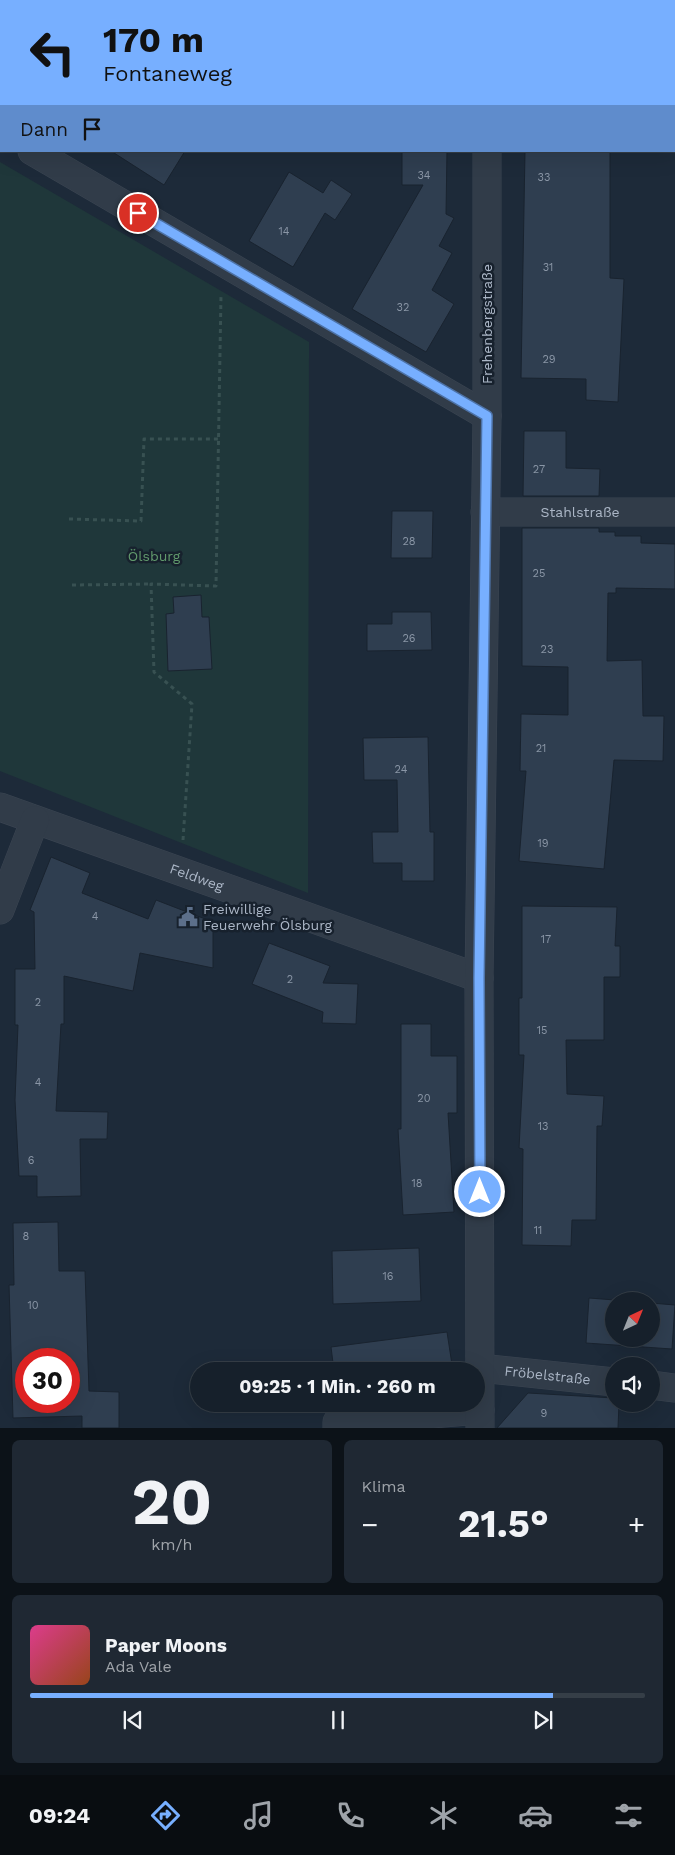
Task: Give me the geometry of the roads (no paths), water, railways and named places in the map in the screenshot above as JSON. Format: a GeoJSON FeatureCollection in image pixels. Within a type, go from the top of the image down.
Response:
{"type":"FeatureCollection","features":[{"type":"Feature","properties":{"kind":"street"},"geometry":{"type":"LineString","coordinates":[[34,152],[487,416]]}},
{"type":"Feature","properties":{"kind":"street","name":"Frehenbergstraße"},"geometry":{"type":"LineString","coordinates":[[480,1362],[479,978],[487,416],[487,152]]}},
{"type":"Feature","properties":{"kind":"street","name":"Stahlstraße"},"geometry":{"type":"LineString","coordinates":[[485,512],[675,512]]}},
{"type":"Feature","properties":{"kind":"street","name":"Feldweg"},"geometry":{"type":"LineString","coordinates":[[0,807],[479,978]]}},
{"type":"Feature","properties":{"kind":"street"},"geometry":{"type":"LineString","coordinates":[[0,910],[35,820]]}},
{"type":"Feature","properties":{"kind":"street","name":"Fröbelstraße"},"geometry":{"type":"LineString","coordinates":[[485,1369],[605,1381]]}},
{"type":"Feature","properties":{"kind":"street"},"geometry":{"type":"LineString","coordinates":[[660,1386],[675,1388]]}},
{"type":"Feature","properties":{"kind":"street"},"geometry":{"type":"LineString","coordinates":[[337,1428],[337,1422],[480,1419]]}},
{"type":"Feature","properties":{"kind":"place","name":"Freiwillige Feuerwehr Ölsburg"},"geometry":{"type":"Point","coordinates":[188,917]}},
{"type":"Feature","properties":{"kind":"park label","name":"Ölsburg"},"geometry":{"type":"Point","coordinates":[154,556]}}]}
